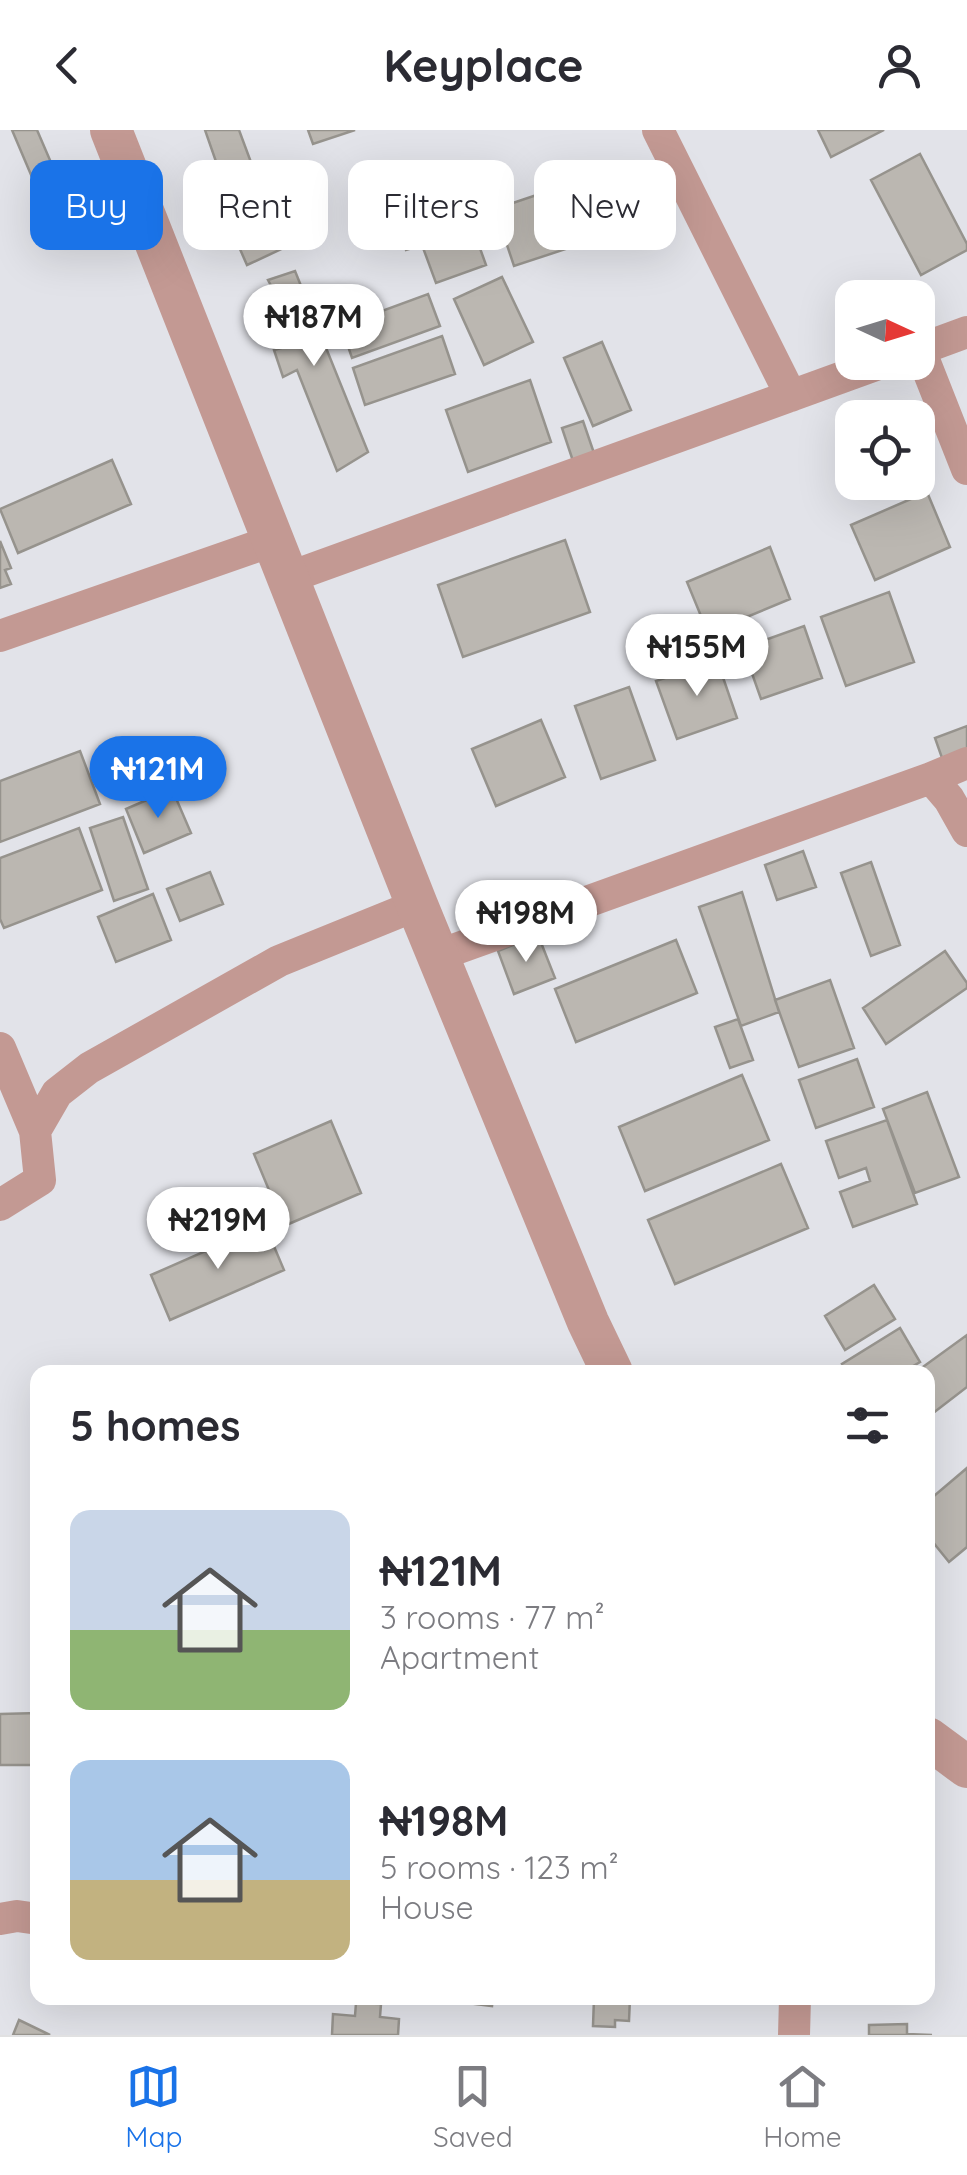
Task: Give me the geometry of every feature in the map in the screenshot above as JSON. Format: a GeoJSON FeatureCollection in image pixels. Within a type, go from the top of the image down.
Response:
{"type":"FeatureCollection","features":[{"type":"Feature","properties":{"kind":"street"},"geometry":{"type":"LineString","coordinates":[[111,130],[417,905],[609,1365]]}},
{"type":"Feature","properties":{"kind":"street"},"geometry":{"type":"LineString","coordinates":[[658,130],[791,396]]}},
{"type":"Feature","properties":{"kind":"street"},"geometry":{"type":"LineString","coordinates":[[935,344],[967,332]]}},
{"type":"Feature","properties":{"kind":"street"},"geometry":{"type":"LineString","coordinates":[[0,636],[282,559],[835,380]]}},
{"type":"Feature","properties":{"kind":"street"},"geometry":{"type":"LineString","coordinates":[[930,380],[967,470]]}},
{"type":"Feature","properties":{"kind":"street"},"geometry":{"type":"LineString","coordinates":[[439,955],[967,763]]}},
{"type":"Feature","properties":{"kind":"street"},"geometry":{"type":"LineString","coordinates":[[931,778],[949,799],[967,831]]}},
{"type":"Feature","properties":{"kind":"street"},"geometry":{"type":"LineString","coordinates":[[35,1131],[57,1093],[89,1068],[279,962],[417,905]]}},
{"type":"Feature","properties":{"kind":"street"},"geometry":{"type":"LineString","coordinates":[[0,1048],[35,1131],[40,1180],[0,1206]]}},
{"type":"Feature","properties":{"kind":"street"},"geometry":{"type":"LineString","coordinates":[[935,1743],[967,1767]]}},
{"type":"Feature","properties":{"kind":"street"},"geometry":{"type":"LineString","coordinates":[[0,1919],[30,1918]]}},
{"type":"Feature","properties":{"kind":"street"},"geometry":{"type":"LineString","coordinates":[[794,2035],[795,2005]]}},
{"type":"Feature","properties":{"kind":"building"},"geometry":{"type":"Polygon","coordinates":[[[12,130],[37,130],[50,160],[30,160],[30,172],[12,130]]]}},
{"type":"Feature","properties":{"kind":"building"},"geometry":{"type":"Polygon","coordinates":[[[205,130],[239,130],[250,160],[215,160],[205,130]]]}},
{"type":"Feature","properties":{"kind":"building"},"geometry":{"type":"Polygon","coordinates":[[[308,130],[355,130],[313,144],[308,130]]]}},
{"type":"Feature","properties":{"kind":"building"},"geometry":{"type":"Polygon","coordinates":[[[818,130],[884,130],[831,157],[818,130]]]}},
{"type":"Feature","properties":{"kind":"building"},"geometry":{"type":"Polygon","coordinates":[[[920,154],[967,244],[967,250],[921,275],[871,180],[920,154]]]}},
{"type":"Feature","properties":{"kind":"building"},"geometry":{"type":"Polygon","coordinates":[[[534,196],[534,250],[563,250],[514,266],[509,250],[514,250],[514,203],[534,196]]]}},
{"type":"Feature","properties":{"kind":"building"},"geometry":{"type":"Polygon","coordinates":[[[240,250],[279,250],[247,265],[240,250]]]}},
{"type":"Feature","properties":{"kind":"building"},"geometry":{"type":"Polygon","coordinates":[[[424,250],[481,250],[486,265],[436,283],[424,250]]]}},
{"type":"Feature","properties":{"kind":"building"},"geometry":{"type":"Polygon","coordinates":[[[295,271],[368,452],[337,471],[297,370],[283,377],[274,350],[292,345],[285,331],[274,335],[263,303],[276,295],[268,280],[295,271]]]}},
{"type":"Feature","properties":{"kind":"building"},"geometry":{"type":"Polygon","coordinates":[[[502,277],[533,342],[484,365],[454,299],[502,277]]]}},
{"type":"Feature","properties":{"kind":"building"},"geometry":{"type":"Polygon","coordinates":[[[428,294],[440,326],[352,358],[341,326],[428,294]]]}},
{"type":"Feature","properties":{"kind":"building"},"geometry":{"type":"Polygon","coordinates":[[[442,336],[455,374],[365,405],[353,368],[442,336]]]}},
{"type":"Feature","properties":{"kind":"building"},"geometry":{"type":"Polygon","coordinates":[[[602,342],[631,410],[593,426],[564,358],[602,342]]]}},
{"type":"Feature","properties":{"kind":"building"},"geometry":{"type":"Polygon","coordinates":[[[530,380],[551,442],[468,472],[446,410],[530,380]]]}},
{"type":"Feature","properties":{"kind":"building"},"geometry":{"type":"Polygon","coordinates":[[[583,421],[595,456],[574,464],[562,428],[583,421]]]}},
{"type":"Feature","properties":{"kind":"building"},"geometry":{"type":"Polygon","coordinates":[[[112,460],[131,504],[18,553],[0,509],[112,460]]]}},
{"type":"Feature","properties":{"kind":"building"},"geometry":{"type":"Polygon","coordinates":[[[909,500],[930,500],[950,547],[875,580],[851,525],[909,500]]]}},
{"type":"Feature","properties":{"kind":"building"},"geometry":{"type":"Polygon","coordinates":[[[565,540],[590,612],[463,657],[438,585],[565,540]]]}},
{"type":"Feature","properties":{"kind":"building"},"geometry":{"type":"Polygon","coordinates":[[[0,541],[11,568],[5,570],[11,584],[0,588],[0,541]]]}},
{"type":"Feature","properties":{"kind":"building"},"geometry":{"type":"Polygon","coordinates":[[[770,547],[790,599],[708,633],[687,582],[770,547]]]}},
{"type":"Feature","properties":{"kind":"building"},"geometry":{"type":"Polygon","coordinates":[[[889,592],[914,662],[846,686],[821,617],[889,592]]]}},
{"type":"Feature","properties":{"kind":"building"},"geometry":{"type":"Polygon","coordinates":[[[804,626],[822,678],[761,699],[743,648],[804,626]]]}},
{"type":"Feature","properties":{"kind":"building"},"geometry":{"type":"Polygon","coordinates":[[[717,660],[737,718],[677,739],[656,681],[717,660]]]}},
{"type":"Feature","properties":{"kind":"building"},"geometry":{"type":"Polygon","coordinates":[[[629,687],[655,760],[601,779],[575,706],[629,687]]]}},
{"type":"Feature","properties":{"kind":"building"},"geometry":{"type":"Polygon","coordinates":[[[541,720],[565,777],[496,806],[472,749],[541,720]]]}},
{"type":"Feature","properties":{"kind":"building"},"geometry":{"type":"Polygon","coordinates":[[[967,726],[967,749],[942,758],[935,738],[967,726]]]}},
{"type":"Feature","properties":{"kind":"building"},"geometry":{"type":"Polygon","coordinates":[[[80,751],[100,804],[0,842],[0,781],[80,751]]]}},
{"type":"Feature","properties":{"kind":"building"},"geometry":{"type":"Polygon","coordinates":[[[172,789],[191,833],[144,853],[126,809],[172,789]]]}},
{"type":"Feature","properties":{"kind":"building"},"geometry":{"type":"Polygon","coordinates":[[[123,817],[148,889],[114,901],[90,828],[123,817]]]}},
{"type":"Feature","properties":{"kind":"building"},"geometry":{"type":"Polygon","coordinates":[[[79,828],[102,890],[4,928],[0,919],[0,858],[79,828]]]}},
{"type":"Feature","properties":{"kind":"building"},"geometry":{"type":"Polygon","coordinates":[[[803,851],[816,887],[777,900],[765,865],[803,851]]]}},
{"type":"Feature","properties":{"kind":"building"},"geometry":{"type":"Polygon","coordinates":[[[871,862],[900,945],[871,956],[841,873],[871,862]]]}},
{"type":"Feature","properties":{"kind":"building"},"geometry":{"type":"Polygon","coordinates":[[[210,872],[223,904],[180,921],[167,889],[210,872]]]}},
{"type":"Feature","properties":{"kind":"building"},"geometry":{"type":"Polygon","coordinates":[[[742,892],[779,1012],[741,1026],[699,907],[742,892]]]}},
{"type":"Feature","properties":{"kind":"building"},"geometry":{"type":"Polygon","coordinates":[[[153,894],[171,940],[116,962],[98,917],[153,894]]]}},
{"type":"Feature","properties":{"kind":"building"},"geometry":{"type":"Polygon","coordinates":[[[538,935],[555,978],[514,994],[498,951],[538,935]]]}},
{"type":"Feature","properties":{"kind":"building"},"geometry":{"type":"Polygon","coordinates":[[[676,940],[697,993],[576,1042],[555,989],[676,940]]]}},
{"type":"Feature","properties":{"kind":"building"},"geometry":{"type":"Polygon","coordinates":[[[945,951],[967,988],[886,1044],[863,1008],[945,951]]]}},
{"type":"Feature","properties":{"kind":"building"},"geometry":{"type":"Polygon","coordinates":[[[830,980],[854,1048],[799,1067],[775,1000],[830,980]]]}},
{"type":"Feature","properties":{"kind":"building"},"geometry":{"type":"Polygon","coordinates":[[[738,1019],[753,1060],[730,1068],[715,1027],[738,1019]]]}},
{"type":"Feature","properties":{"kind":"building"},"geometry":{"type":"Polygon","coordinates":[[[857,1059],[874,1107],[816,1128],[799,1080],[857,1059]]]}},
{"type":"Feature","properties":{"kind":"building"},"geometry":{"type":"Polygon","coordinates":[[[742,1075],[769,1140],[645,1191],[619,1127],[742,1075]]]}},
{"type":"Feature","properties":{"kind":"building"},"geometry":{"type":"Polygon","coordinates":[[[927,1092],[959,1177],[915,1193],[883,1109],[927,1092]]]}},
{"type":"Feature","properties":{"kind":"building"},"geometry":{"type":"Polygon","coordinates":[[[887,1120],[917,1204],[853,1227],[840,1192],[870,1181],[866,1168],[839,1178],[826,1141],[887,1120]]]}},
{"type":"Feature","properties":{"kind":"building"},"geometry":{"type":"Polygon","coordinates":[[[331,1121],[361,1193],[284,1226],[254,1154],[331,1121]]]}},
{"type":"Feature","properties":{"kind":"building"},"geometry":{"type":"Polygon","coordinates":[[[781,1164],[808,1228],[675,1284],[648,1220],[781,1164]]]}},
{"type":"Feature","properties":{"kind":"building"},"geometry":{"type":"Polygon","coordinates":[[[265,1225],[284,1270],[170,1320],[151,1275],[265,1225]]]}},
{"type":"Feature","properties":{"kind":"building"},"geometry":{"type":"Polygon","coordinates":[[[874,1285],[895,1319],[845,1350],[825,1316],[874,1285]]]}},
{"type":"Feature","properties":{"kind":"building"},"geometry":{"type":"Polygon","coordinates":[[[900,1328],[920,1362],[915,1365],[842,1364],[900,1328]]]}},
{"type":"Feature","properties":{"kind":"building"},"geometry":{"type":"Polygon","coordinates":[[[967,1335],[967,1387],[935,1412],[935,1365],[926,1365],[967,1335]]]}},
{"type":"Feature","properties":{"kind":"building"},"geometry":{"type":"Polygon","coordinates":[[[967,1468],[967,1547],[949,1562],[935,1545],[935,1495],[967,1468]]]}},
{"type":"Feature","properties":{"kind":"building"},"geometry":{"type":"Polygon","coordinates":[[[30,1713],[30,1765],[0,1765],[0,1714],[30,1713]]]}},
{"type":"Feature","properties":{"kind":"building"},"geometry":{"type":"Polygon","coordinates":[[[356,2005],[381,2005],[380,2017],[399,2019],[398,2035],[332,2035],[333,2014],[355,2016],[356,2005]]]}},
{"type":"Feature","properties":{"kind":"building"},"geometry":{"type":"Polygon","coordinates":[[[594,2005],[630,2005],[629,2021],[615,2020],[615,2027],[593,2026],[594,2005]]]}},
{"type":"Feature","properties":{"kind":"building"},"geometry":{"type":"Polygon","coordinates":[[[19,2020],[50,2035],[13,2035],[19,2020]]]}},
{"type":"Feature","properties":{"kind":"building"},"geometry":{"type":"Polygon","coordinates":[[[907,2024],[907,2034],[932,2035],[869,2035],[869,2025],[907,2024]]]}}]}
